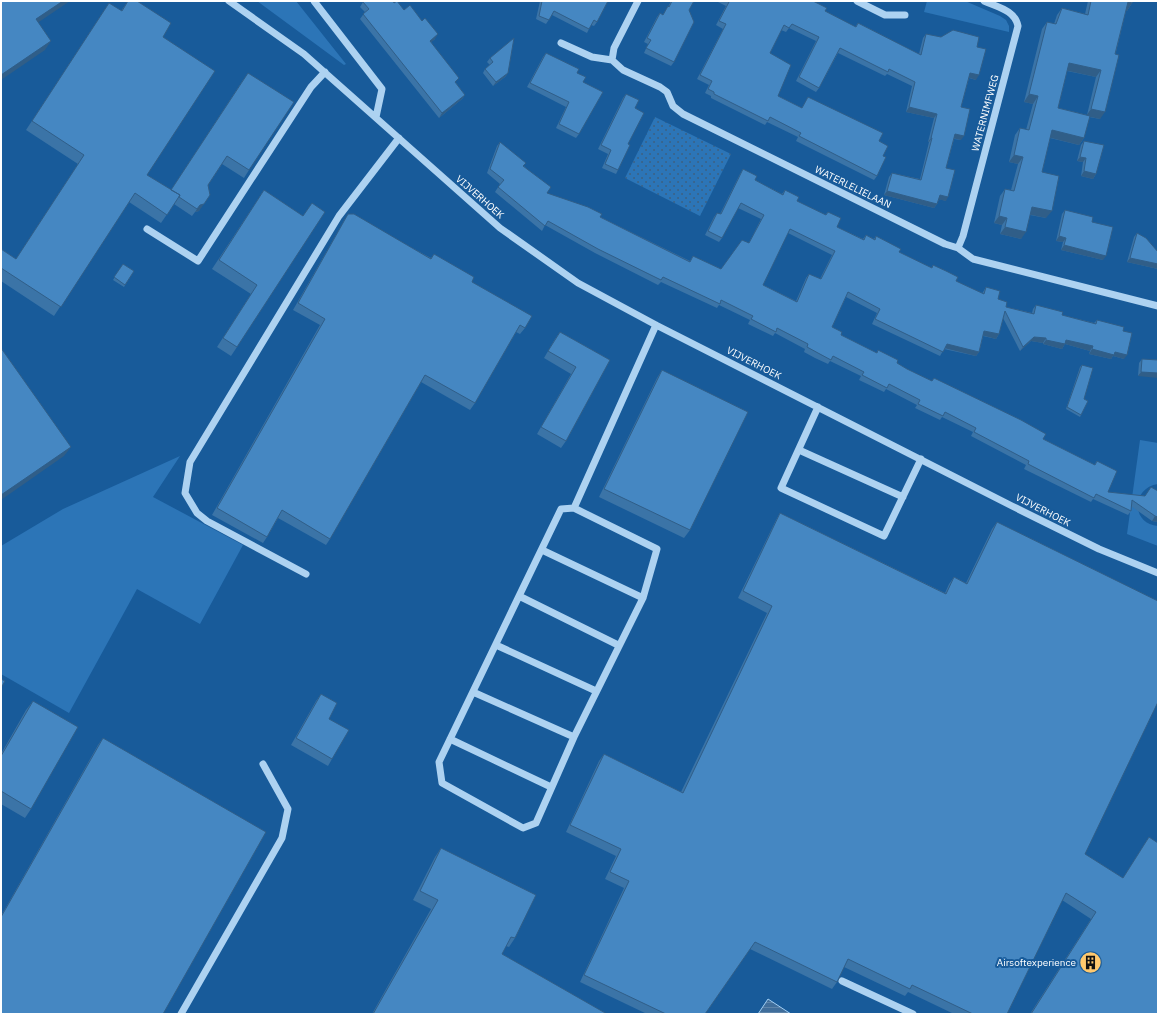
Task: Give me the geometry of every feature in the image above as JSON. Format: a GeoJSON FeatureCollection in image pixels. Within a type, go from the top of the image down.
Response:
{"type":"FeatureCollection","features":[{"type":"Feature","properties":{"kind":"street","name":"VIJVERHOEK"},"geometry":{"type":"LineString","coordinates":[[229,1],[304,54],[500,228],[578,283],[656,325],[1099,549],[1158,573]]}},
{"type":"Feature","properties":{"kind":"street"},"geometry":{"type":"LineString","coordinates":[[314,1],[382,89],[376,117]]}},
{"type":"Feature","properties":{"kind":"street"},"geometry":{"type":"LineString","coordinates":[[561,42],[592,58],[612,60],[614,48],[638,1]]}},
{"type":"Feature","properties":{"kind":"street"},"geometry":{"type":"LineString","coordinates":[[857,1],[885,16],[906,15]]}},
{"type":"Feature","properties":{"kind":"street","name":"WATERNIMFWEG"},"geometry":{"type":"LineString","coordinates":[[958,248],[964,236],[1018,26],[1017,18],[1012,13],[984,1]]}},
{"type":"Feature","properties":{"kind":"street","name":"WATERLELIELAAN"},"geometry":{"type":"LineString","coordinates":[[612,60],[623,70],[660,87],[667,92],[673,106],[682,114],[945,244],[958,248],[973,259],[1158,306]]}},
{"type":"Feature","properties":{"kind":"street"},"geometry":{"type":"LineString","coordinates":[[146,229],[198,261],[311,87],[325,72]]}},
{"type":"Feature","properties":{"kind":"street"},"geometry":{"type":"LineString","coordinates":[[306,574],[207,521],[197,512],[185,493],[190,462],[339,216],[399,138]]}},
{"type":"Feature","properties":{"kind":"street"},"geometry":{"type":"LineString","coordinates":[[574,508],[656,325]]}},
{"type":"Feature","properties":{"kind":"street"},"geometry":{"type":"LineString","coordinates":[[818,407],[781,488],[884,536],[921,459]]}},
{"type":"Feature","properties":{"kind":"street"},"geometry":{"type":"LineString","coordinates":[[799,450],[903,497]]}},
{"type":"Feature","properties":{"kind":"street"},"geometry":{"type":"LineString","coordinates":[[574,508],[657,549],[642,598],[574,737],[536,824],[523,828],[442,783],[439,762],[561,509],[574,508]]}},
{"type":"Feature","properties":{"kind":"street"},"geometry":{"type":"LineString","coordinates":[[542,550],[642,598]]}},
{"type":"Feature","properties":{"kind":"street"},"geometry":{"type":"LineString","coordinates":[[519,596],[618,645]]}},
{"type":"Feature","properties":{"kind":"street"},"geometry":{"type":"LineString","coordinates":[[496,645],[596,691]]}},
{"type":"Feature","properties":{"kind":"street"},"geometry":{"type":"LineString","coordinates":[[473,692],[574,737]]}},
{"type":"Feature","properties":{"kind":"street"},"geometry":{"type":"LineString","coordinates":[[450,739],[551,787]]}},
{"type":"Feature","properties":{"kind":"street"},"geometry":{"type":"LineString","coordinates":[[181,1014],[282,838],[288,809],[263,764]]}},
{"type":"Feature","properties":{"kind":"street"},"geometry":{"type":"LineString","coordinates":[[842,981],[913,1014]]}},
{"type":"Feature","properties":{"kind":"shaded area"},"geometry":{"type":"Polygon","coordinates":[[[257,1],[296,1],[346,64],[344,65],[257,1]]]}},
{"type":"Feature","properties":{"kind":"shaded area"},"geometry":{"type":"Polygon","coordinates":[[[927,1],[965,1],[1006,20],[1009,26],[1009,32],[924,12],[927,1]]]}},
{"type":"Feature","properties":{"kind":"shaded area"},"geometry":{"type":"Polygon","coordinates":[[[655,117],[731,154],[700,216],[625,178],[655,117]]]}},
{"type":"Feature","properties":{"kind":"shaded area"},"geometry":{"type":"Polygon","coordinates":[[[1140,440],[1158,443],[1158,484],[1149,487],[1143,492],[1139,499],[1138,506],[1139,513],[1143,519],[1149,524],[1158,526],[1158,546],[1127,534],[1140,440]]]}},
{"type":"Feature","properties":{"kind":"shaded area"},"geometry":{"type":"Polygon","coordinates":[[[180,456],[153,497],[243,545],[200,624],[137,589],[69,713],[1,674],[1,546],[63,509],[180,456]]]}},
{"type":"Feature","properties":{"kind":"shaded area"},"geometry":{"type":"Polygon","coordinates":[[[768,999],[791,1014],[758,1014],[768,999]]]}},
{"type":"Feature","properties":{"kind":"building"},"geometry":{"type":"Polygon","coordinates":[[[1,1],[63,1],[36,19],[51,41],[1,75],[1,1]]]}},
{"type":"Feature","properties":{"kind":"building"},"geometry":{"type":"Polygon","coordinates":[[[128,1],[137,1],[171,23],[163,37],[215,71],[147,175],[180,195],[167,215],[135,193],[61,307],[1,268],[1,249],[16,259],[84,155],[32,121],[109,3],[122,11],[128,1]]]}},
{"type":"Feature","properties":{"kind":"building"},"geometry":{"type":"Polygon","coordinates":[[[393,1],[394,3],[397,1],[404,10],[410,5],[422,21],[425,18],[438,34],[430,41],[459,78],[455,82],[465,95],[442,113],[363,14],[369,9],[363,2],[393,1]]]}},
{"type":"Feature","properties":{"kind":"building"},"geometry":{"type":"Polygon","coordinates":[[[542,1],[608,1],[597,22],[594,20],[589,29],[554,11],[549,20],[539,16],[542,1]]]}},
{"type":"Feature","properties":{"kind":"building"},"geometry":{"type":"Polygon","coordinates":[[[672,1],[694,1],[689,10],[694,22],[674,62],[646,48],[651,40],[647,38],[660,13],[663,15],[672,1]]]}},
{"type":"Feature","properties":{"kind":"building"},"geometry":{"type":"Polygon","coordinates":[[[727,1],[813,1],[827,8],[825,11],[856,27],[858,23],[921,55],[926,34],[941,37],[953,30],[979,37],[977,47],[986,49],[979,75],[970,73],[961,107],[970,109],[964,136],[955,134],[946,168],[955,170],[948,197],[940,195],[937,204],[887,191],[892,173],[921,180],[932,138],[937,114],[909,107],[915,82],[889,69],[888,72],[840,48],[819,88],[799,77],[819,37],[792,24],[789,28],[784,25],[770,53],[791,65],[778,96],[802,108],[808,97],[883,133],[879,141],[888,146],[883,156],[886,157],[877,176],[799,136],[801,133],[770,117],[768,121],[714,94],[714,92],[708,89],[712,81],[700,75],[726,24],[719,21],[729,2],[727,1]]]}},
{"type":"Feature","properties":{"kind":"building"},"geometry":{"type":"Polygon","coordinates":[[[1091,1],[1133,1],[1132,3],[1128,2],[1115,54],[1119,55],[1105,112],[1091,109],[1101,70],[1069,63],[1058,108],[1090,116],[1084,138],[1052,130],[1042,172],[1059,176],[1052,211],[1032,207],[1026,232],[1005,227],[1007,218],[999,216],[1005,189],[1014,191],[1023,157],[1014,155],[1020,128],[1029,130],[1038,96],[1029,94],[1047,22],[1056,24],[1062,8],[1088,15],[1091,1]]]}},
{"type":"Feature","properties":{"kind":"building"},"geometry":{"type":"Polygon","coordinates":[[[514,38],[508,73],[496,82],[485,69],[493,62],[490,58],[514,38]]]}},
{"type":"Feature","properties":{"kind":"building"},"geometry":{"type":"Polygon","coordinates":[[[546,53],[579,69],[577,73],[586,77],[583,82],[603,92],[579,134],[559,124],[569,102],[530,83],[546,53]]]}},
{"type":"Feature","properties":{"kind":"building"},"geometry":{"type":"Polygon","coordinates":[[[248,73],[294,102],[249,170],[227,156],[208,185],[210,195],[204,204],[200,205],[197,209],[179,197],[180,195],[171,190],[248,73]]]}},
{"type":"Feature","properties":{"kind":"building"},"geometry":{"type":"Polygon","coordinates":[[[626,94],[639,100],[635,108],[644,113],[628,144],[630,145],[618,170],[605,164],[611,150],[601,145],[626,94]]]}},
{"type":"Feature","properties":{"kind":"building"},"geometry":{"type":"Polygon","coordinates":[[[1084,141],[1104,145],[1096,174],[1084,171],[1086,158],[1080,157],[1084,141]]]}},
{"type":"Feature","properties":{"kind":"building"},"geometry":{"type":"Polygon","coordinates":[[[500,142],[526,163],[523,166],[551,187],[547,193],[588,207],[602,214],[600,217],[690,262],[693,256],[721,269],[742,240],[749,243],[764,215],[741,203],[722,238],[708,231],[717,213],[721,214],[743,169],[757,176],[755,180],[783,195],[785,190],[799,197],[797,201],[826,215],[828,212],[841,218],[837,227],[864,240],[866,235],[875,240],[876,236],[901,249],[899,252],[932,268],[933,265],[946,271],[958,277],[956,281],[984,294],[986,287],[1000,291],[998,299],[1007,302],[1006,307],[1034,314],[1036,305],[1063,312],[1062,315],[1096,324],[1097,320],[1124,327],[1123,331],[1132,333],[1127,355],[1115,352],[1114,355],[1092,349],[1093,346],[1066,340],[1065,344],[1046,340],[1046,338],[1034,337],[1023,347],[1005,311],[999,334],[984,331],[979,352],[947,344],[943,352],[875,319],[880,309],[848,292],[832,327],[842,332],[841,335],[877,353],[878,350],[898,360],[897,363],[907,369],[932,381],[934,378],[1021,420],[1046,434],[1043,439],[1095,465],[1097,461],[1117,471],[1108,492],[1145,496],[1151,487],[1158,491],[1158,517],[1132,500],[1131,511],[1096,494],[1094,498],[1028,464],[1029,461],[974,432],[976,428],[945,412],[943,416],[918,404],[920,400],[889,384],[887,388],[862,375],[864,372],[833,356],[831,360],[807,347],[808,344],[777,328],[776,332],[751,319],[753,316],[721,300],[720,304],[663,277],[661,280],[598,249],[548,221],[545,226],[498,187],[504,180],[490,169],[500,142]],[[790,229],[763,285],[797,302],[809,274],[821,279],[835,251],[790,229]]]}},
{"type":"Feature","properties":{"kind":"building"},"geometry":{"type":"Polygon","coordinates":[[[264,190],[303,216],[312,203],[325,212],[237,347],[223,338],[257,285],[219,260],[264,190]]]}},
{"type":"Feature","properties":{"kind":"building"},"geometry":{"type":"Polygon","coordinates":[[[1065,210],[1093,217],[1092,222],[1113,227],[1106,256],[1064,245],[1066,238],[1059,236],[1065,210]]]}},
{"type":"Feature","properties":{"kind":"building"},"geometry":{"type":"Polygon","coordinates":[[[348,214],[354,214],[431,259],[434,254],[474,277],[472,282],[532,316],[525,328],[520,325],[475,403],[425,375],[330,539],[282,510],[267,537],[217,508],[325,319],[298,303],[348,214]]]}},
{"type":"Feature","properties":{"kind":"building"},"geometry":{"type":"Polygon","coordinates":[[[1137,233],[1146,238],[1158,252],[1158,264],[1130,258],[1137,233]]]}},
{"type":"Feature","properties":{"kind":"building"},"geometry":{"type":"Polygon","coordinates":[[[123,264],[134,271],[125,285],[114,277],[123,264]]]}},
{"type":"Feature","properties":{"kind":"building"},"geometry":{"type":"Polygon","coordinates":[[[560,332],[610,360],[566,441],[541,427],[576,367],[548,351],[560,332]]]}},
{"type":"Feature","properties":{"kind":"building"},"geometry":{"type":"Polygon","coordinates":[[[1,348],[71,447],[1,495],[1,348]]]}},
{"type":"Feature","properties":{"kind":"building"},"geometry":{"type":"Polygon","coordinates":[[[1142,359],[1158,360],[1158,373],[1141,372],[1142,359]]]}},
{"type":"Feature","properties":{"kind":"building"},"geometry":{"type":"Polygon","coordinates":[[[1082,365],[1093,368],[1084,399],[1088,401],[1081,415],[1067,407],[1082,365]]]}},
{"type":"Feature","properties":{"kind":"building"},"geometry":{"type":"Polygon","coordinates":[[[662,370],[748,412],[690,530],[604,489],[662,370]]]}},
{"type":"Feature","properties":{"kind":"building"},"geometry":{"type":"Polygon","coordinates":[[[780,513],[946,594],[954,577],[967,584],[997,522],[1158,601],[1158,702],[1085,854],[1123,878],[1149,837],[1158,843],[1158,1014],[1031,1014],[1096,912],[1066,893],[1007,1014],[973,1014],[912,985],[910,989],[848,959],[837,982],[755,942],[705,1014],[666,1014],[584,975],[629,881],[610,872],[621,849],[570,825],[604,754],[683,793],[772,606],[743,591],[780,513]]]}},
{"type":"Feature","properties":{"kind":"building"},"geometry":{"type":"Polygon","coordinates":[[[1,679],[5,681],[1,688],[1,679]]]}},
{"type":"Feature","properties":{"kind":"building"},"geometry":{"type":"Polygon","coordinates":[[[321,694],[337,703],[329,719],[349,730],[332,759],[296,738],[321,694]]]}},
{"type":"Feature","properties":{"kind":"building"},"geometry":{"type":"Polygon","coordinates":[[[33,701],[78,727],[31,809],[1,791],[1,756],[33,701]]]}},
{"type":"Feature","properties":{"kind":"building"},"geometry":{"type":"Polygon","coordinates":[[[103,738],[266,832],[163,1014],[1,1014],[1,917],[103,738]]]}},
{"type":"Feature","properties":{"kind":"building"},"geometry":{"type":"Polygon","coordinates":[[[441,848],[536,895],[515,938],[511,937],[502,954],[607,1014],[373,1014],[438,900],[420,891],[441,848]]]}},
{"type":"Feature","properties":{"kind":"place","name":"Airsoftexperience"},"geometry":{"type":"Point","coordinates":[1091,962]}}]}
